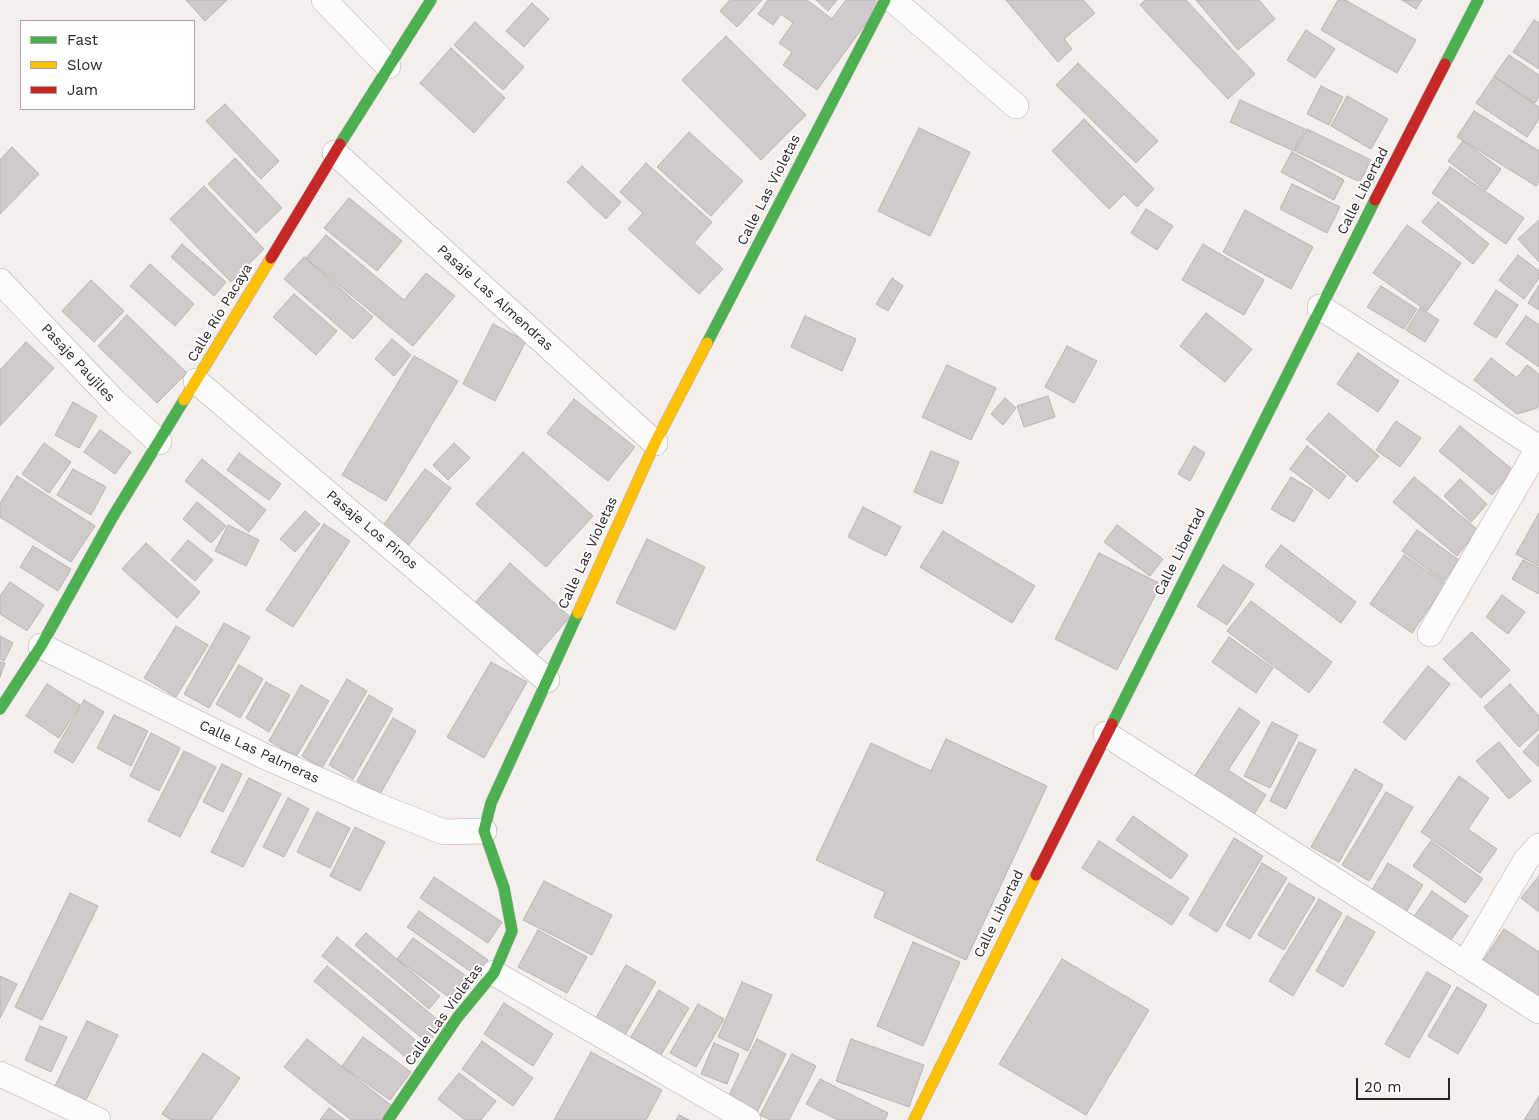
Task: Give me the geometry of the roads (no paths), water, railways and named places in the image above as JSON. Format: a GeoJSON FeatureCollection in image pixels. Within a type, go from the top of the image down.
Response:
{"type":"FeatureCollection","features":[{"type":"Feature","properties":{"kind":"street"},"geometry":{"type":"LineString","coordinates":[[324,0],[388,66]]}},
{"type":"Feature","properties":{"kind":"street","name":"Calle Río Pacaya"},"geometry":{"type":"LineString","coordinates":[[0,709],[41,646],[112,518],[388,66],[431,0]]}},
{"type":"Feature","properties":{"kind":"street","name":"Calle Las Violetas"},"geometry":{"type":"LineString","coordinates":[[388,1120],[457,1018],[494,973],[512,931],[504,888],[484,831],[491,802],[655,443],[885,0]]}},
{"type":"Feature","properties":{"kind":"street"},"geometry":{"type":"LineString","coordinates":[[893,0],[1016,106]]}},
{"type":"Feature","properties":{"kind":"street","name":"Calle Libertad"},"geometry":{"type":"LineString","coordinates":[[914,1120],[1320,307],[1478,0]]}},
{"type":"Feature","properties":{"kind":"street","name":"Pasaje Las Almendras"},"geometry":{"type":"LineString","coordinates":[[335,153],[655,443]]}},
{"type":"Feature","properties":{"kind":"street","name":"Pasaje Paujiles"},"geometry":{"type":"LineString","coordinates":[[0,281],[114,402],[159,442]]}},
{"type":"Feature","properties":{"kind":"street"},"geometry":{"type":"LineString","coordinates":[[1320,307],[1539,448],[1430,634]]}},
{"type":"Feature","properties":{"kind":"street","name":"Pasaje Los Pinos"},"geometry":{"type":"LineString","coordinates":[[196,381],[547,680]]}},
{"type":"Feature","properties":{"kind":"street","name":"Calle Las Palmeras"},"geometry":{"type":"LineString","coordinates":[[41,646],[264,756],[378,806],[444,832],[484,831]]}},
{"type":"Feature","properties":{"kind":"street"},"geometry":{"type":"LineString","coordinates":[[1106,734],[1539,1011]]}},
{"type":"Feature","properties":{"kind":"street"},"geometry":{"type":"LineString","coordinates":[[1465,964],[1526,860],[1539,846]]}},
{"type":"Feature","properties":{"kind":"street"},"geometry":{"type":"LineString","coordinates":[[494,973],[748,1120]]}},
{"type":"Feature","properties":{"kind":"street"},"geometry":{"type":"LineString","coordinates":[[0,1074],[98,1120]]}}]}
